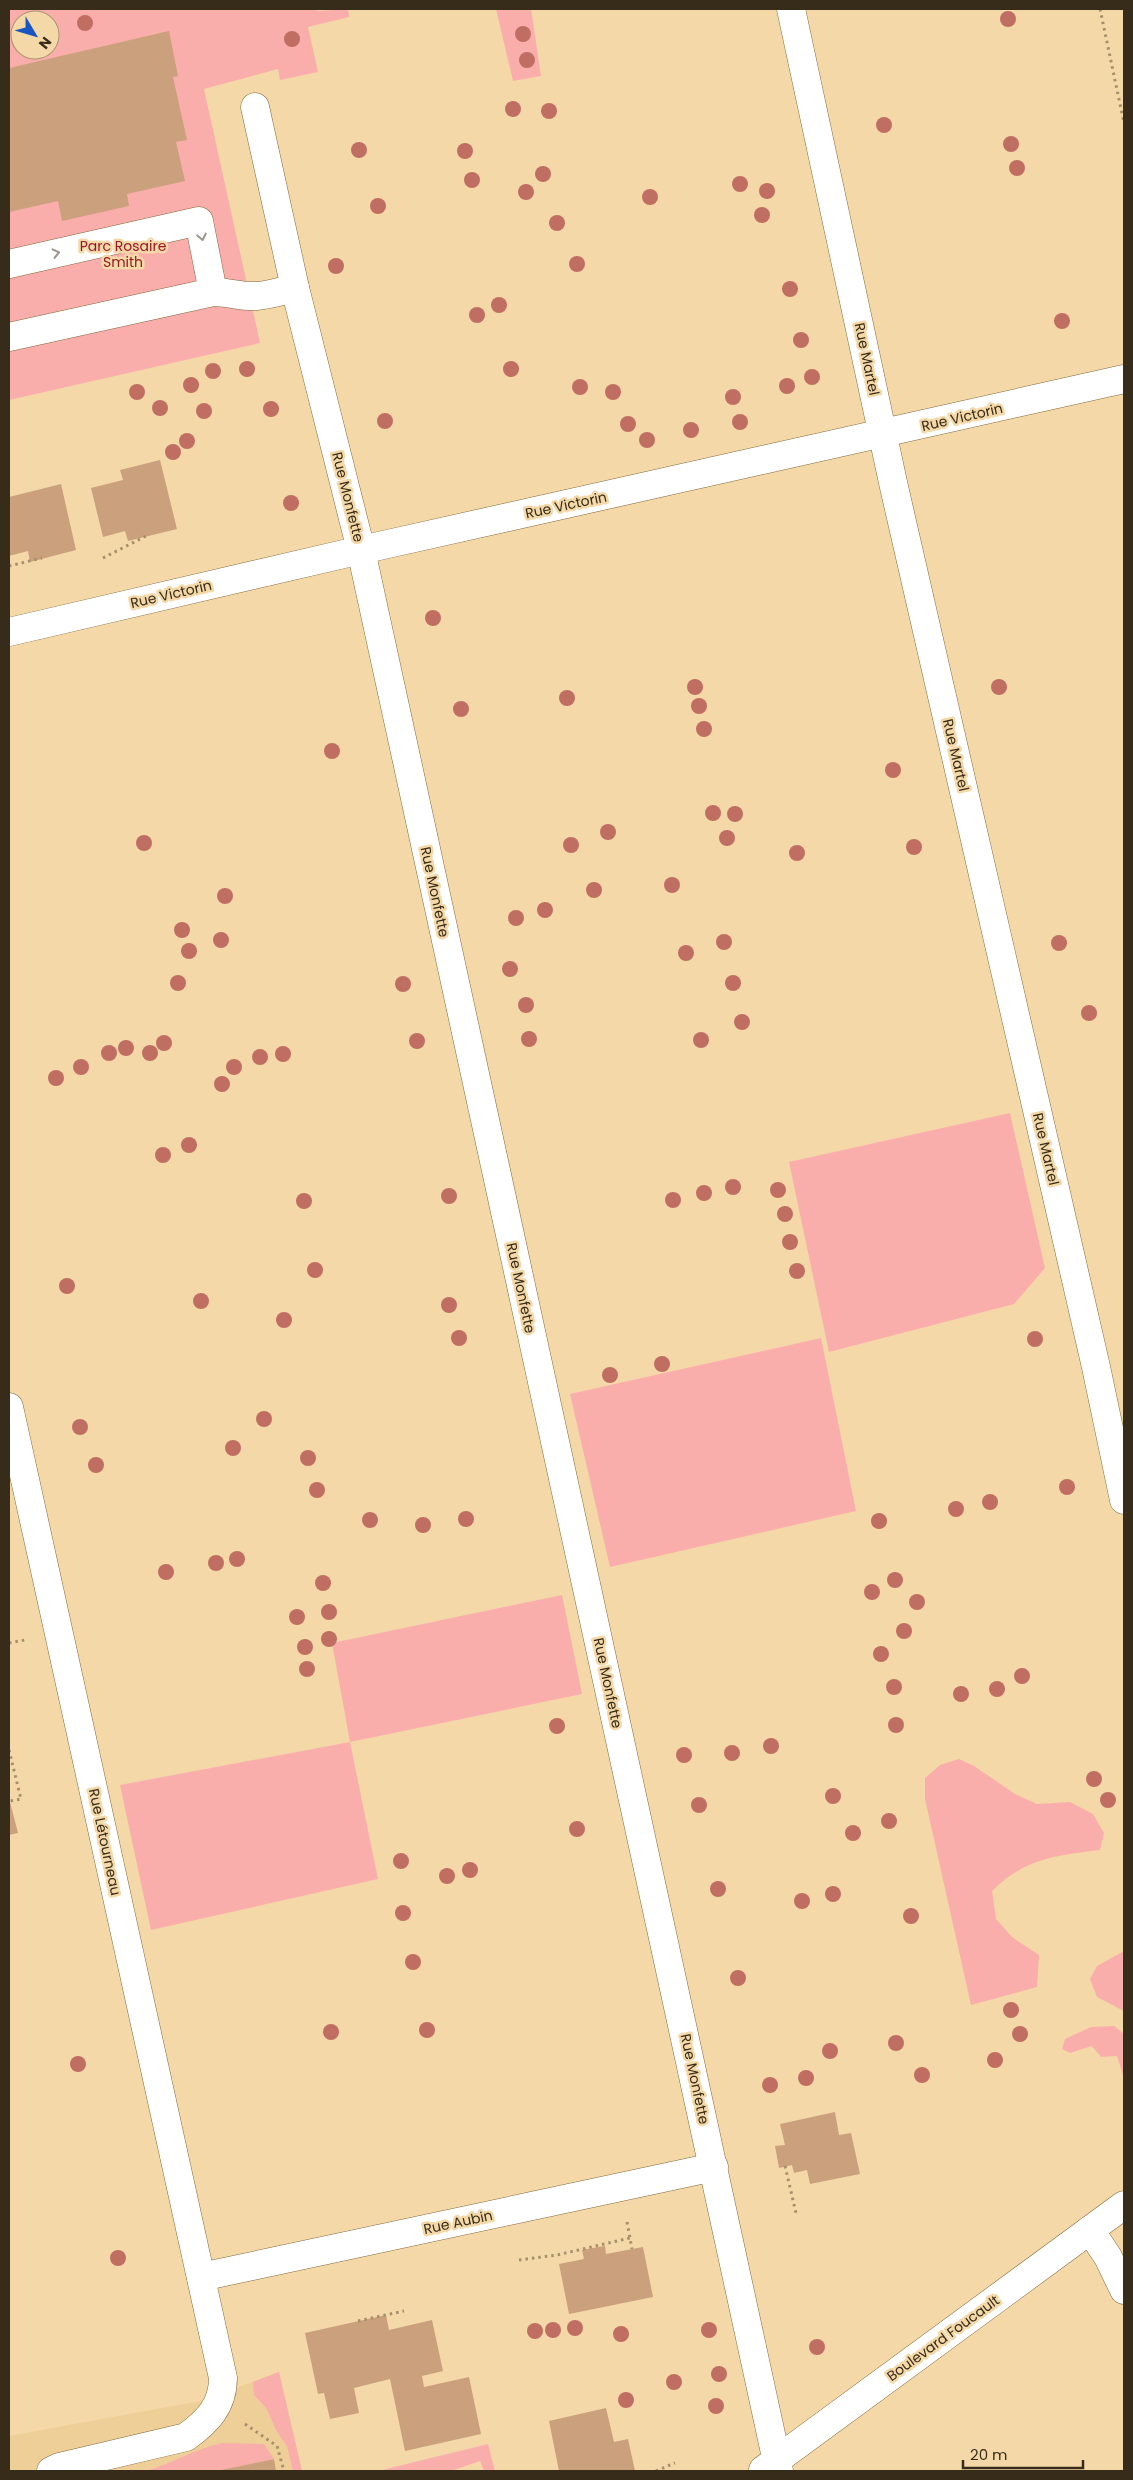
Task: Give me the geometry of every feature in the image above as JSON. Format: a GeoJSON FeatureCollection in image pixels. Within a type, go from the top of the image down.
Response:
{"type":"FeatureCollection","features":[{"type":"Feature","properties":{"kind":"street","name":"Rue Martel"},"geometry":{"type":"LineString","coordinates":[[791,9],[883,435],[1094,1357],[1124,1500]]}},
{"type":"Feature","properties":{"kind":"street","name":"Rue Monfette"},"geometry":{"type":"LineString","coordinates":[[255,107],[296,288],[361,550],[714,2167],[772,2468]]}},
{"type":"Feature","properties":{"kind":"street"},"geometry":{"type":"LineString","coordinates":[[9,264],[199,221],[213,292]]}},
{"type":"Feature","properties":{"kind":"street"},"geometry":{"type":"LineString","coordinates":[[9,337],[213,292],[258,296],[296,288]]}},
{"type":"Feature","properties":{"kind":"street","name":"Rue Victorin"},"geometry":{"type":"LineString","coordinates":[[9,632],[361,550],[883,435],[1124,379]]}},
{"type":"Feature","properties":{"kind":"street","name":"Rue Létourneau"},"geometry":{"type":"LineString","coordinates":[[9,1407],[223,2378],[223,2392],[216,2407]]}},
{"type":"Feature","properties":{"kind":"street","name":"Rue Aubin"},"geometry":{"type":"LineString","coordinates":[[201,2277],[714,2167]]}},
{"type":"Feature","properties":{"kind":"street","name":"Boulevard Foucault"},"geometry":{"type":"LineString","coordinates":[[772,2468],[1124,2205]]}},
{"type":"Feature","properties":{"kind":"street"},"geometry":{"type":"LineString","coordinates":[[1090,2230],[1112,2265],[1124,2290]]}},
{"type":"Feature","properties":{"kind":"street"},"geometry":{"type":"LineString","coordinates":[[51,2471],[59,2467],[186,2437],[203,2425],[216,2407]]}},
{"type":"Feature","properties":{"kind":"path"},"geometry":{"type":"LineString","coordinates":[[1100,9],[1124,123]]}},
{"type":"Feature","properties":{"kind":"path"},"geometry":{"type":"LineString","coordinates":[[103,558],[146,536]]}},
{"type":"Feature","properties":{"kind":"path"},"geometry":{"type":"LineString","coordinates":[[9,566],[42,558]]}},
{"type":"Feature","properties":{"kind":"path"},"geometry":{"type":"LineString","coordinates":[[9,1750],[21,1799],[10,1801]]}},
{"type":"Feature","properties":{"kind":"path"},"geometry":{"type":"LineString","coordinates":[[785,2166],[796,2213]]}},
{"type":"Feature","properties":{"kind":"path"},"geometry":{"type":"LineString","coordinates":[[519,2260],[557,2255],[630,2238]]}},
{"type":"Feature","properties":{"kind":"path"},"geometry":{"type":"LineString","coordinates":[[358,2321],[404,2311]]}},
{"type":"Feature","properties":{"kind":"path"},"geometry":{"type":"LineString","coordinates":[[216,2407],[277,2446],[284,2471]]}},
{"type":"Feature","properties":{"kind":"path"},"geometry":{"type":"LineString","coordinates":[[656,2471],[675,2463]]}},
{"type":"Feature","properties":{"kind":"shaded area"},"geometry":{"type":"Polygon","coordinates":[[[279,2372],[302,2471],[9,2471],[9,2436],[200,2401],[279,2372]]]}},
{"type":"Feature","properties":{"kind":"green space","name":"Parc Rosaire Smith"},"geometry":{"type":"Polygon","coordinates":[[[9,9],[316,9],[317,11],[348,9],[349,17],[308,27],[318,72],[280,80],[278,69],[204,89],[260,343],[9,400],[9,9]]]}},
{"type":"Feature","properties":{"kind":"green space"},"geometry":{"type":"Polygon","coordinates":[[[496,9],[531,9],[541,76],[513,81],[496,9]]]}},
{"type":"Feature","properties":{"kind":"green space"},"geometry":{"type":"Polygon","coordinates":[[[1010,1113],[1045,1268],[1014,1304],[829,1352],[789,1162],[1010,1113]]]}},
{"type":"Feature","properties":{"kind":"green space"},"geometry":{"type":"Polygon","coordinates":[[[821,1338],[856,1511],[610,1567],[570,1394],[821,1338]]]}},
{"type":"Feature","properties":{"kind":"green space"},"geometry":{"type":"Polygon","coordinates":[[[562,1595],[582,1694],[350,1742],[332,1643],[562,1595]]]}},
{"type":"Feature","properties":{"kind":"green space"},"geometry":{"type":"Polygon","coordinates":[[[350,1742],[378,1879],[151,1930],[120,1785],[350,1742]]]}},
{"type":"Feature","properties":{"kind":"green space"},"geometry":{"type":"Polygon","coordinates":[[[959,1759],[974,1766],[1015,1794],[1037,1804],[1070,1802],[1093,1814],[1104,1833],[1100,1850],[1042,1860],[1016,1872],[992,1891],[996,1919],[1012,1937],[1039,1955],[1037,1987],[971,2005],[925,1799],[925,1778],[940,1765],[959,1759]]]}},
{"type":"Feature","properties":{"kind":"green space"},"geometry":{"type":"Polygon","coordinates":[[[1124,1951],[1124,2011],[1097,1997],[1090,1979],[1097,1966],[1124,1951]]]}},
{"type":"Feature","properties":{"kind":"green space"},"geometry":{"type":"Polygon","coordinates":[[[1114,2026],[1124,2034],[1124,2078],[1117,2056],[1101,2057],[1092,2046],[1070,2053],[1062,2049],[1065,2039],[1091,2027],[1114,2026]]]}},
{"type":"Feature","properties":{"kind":"green space"},"geometry":{"type":"Polygon","coordinates":[[[279,2372],[302,2471],[293,2471],[287,2446],[277,2432],[266,2408],[254,2395],[253,2382],[279,2372]]]}},
{"type":"Feature","properties":{"kind":"green space"},"geometry":{"type":"Polygon","coordinates":[[[223,2443],[264,2444],[274,2459],[217,2471],[146,2471],[203,2448],[223,2443]]]}},
{"type":"Feature","properties":{"kind":"green space"},"geometry":{"type":"Polygon","coordinates":[[[488,2444],[495,2471],[484,2471],[480,2461],[451,2471],[378,2471],[488,2444]]]}},
{"type":"Feature","properties":{"kind":"building"},"geometry":{"type":"Polygon","coordinates":[[[169,31],[178,76],[173,77],[187,140],[176,142],[185,181],[127,194],[129,206],[62,221],[58,201],[9,212],[9,68],[44,60],[60,60],[60,56],[169,31]]]}},
{"type":"Feature","properties":{"kind":"building"},"geometry":{"type":"Polygon","coordinates":[[[160,460],[177,529],[128,541],[125,531],[103,537],[91,488],[123,480],[120,470],[160,460]]]}},
{"type":"Feature","properties":{"kind":"building"},"geometry":{"type":"Polygon","coordinates":[[[61,484],[76,550],[30,562],[28,551],[9,556],[9,497],[61,484]]]}},
{"type":"Feature","properties":{"kind":"building"},"geometry":{"type":"Polygon","coordinates":[[[9,1798],[18,1833],[9,1835],[9,1798]]]}},
{"type":"Feature","properties":{"kind":"building"},"geometry":{"type":"Polygon","coordinates":[[[835,2112],[839,2135],[851,2133],[860,2174],[810,2184],[807,2170],[794,2173],[792,2165],[779,2168],[775,2146],[785,2145],[780,2124],[835,2112]]]}},
{"type":"Feature","properties":{"kind":"building"},"geometry":{"type":"Polygon","coordinates":[[[605,2246],[606,2254],[643,2247],[653,2297],[569,2314],[559,2264],[584,2259],[582,2250],[605,2246]]]}},
{"type":"Feature","properties":{"kind":"building"},"geometry":{"type":"Polygon","coordinates":[[[386,2315],[389,2330],[432,2320],[443,2371],[422,2376],[424,2387],[469,2377],[481,2434],[405,2451],[390,2379],[354,2388],[359,2413],[330,2419],[324,2393],[318,2394],[305,2333],[386,2315]]]}},
{"type":"Feature","properties":{"kind":"building"},"geometry":{"type":"Polygon","coordinates":[[[606,2408],[614,2442],[628,2439],[635,2471],[559,2471],[549,2421],[606,2408]]]}},
{"type":"Feature","properties":{"kind":"building"},"geometry":{"type":"Polygon","coordinates":[[[274,2459],[276,2471],[221,2471],[221,2470],[274,2459]]]}}]}
